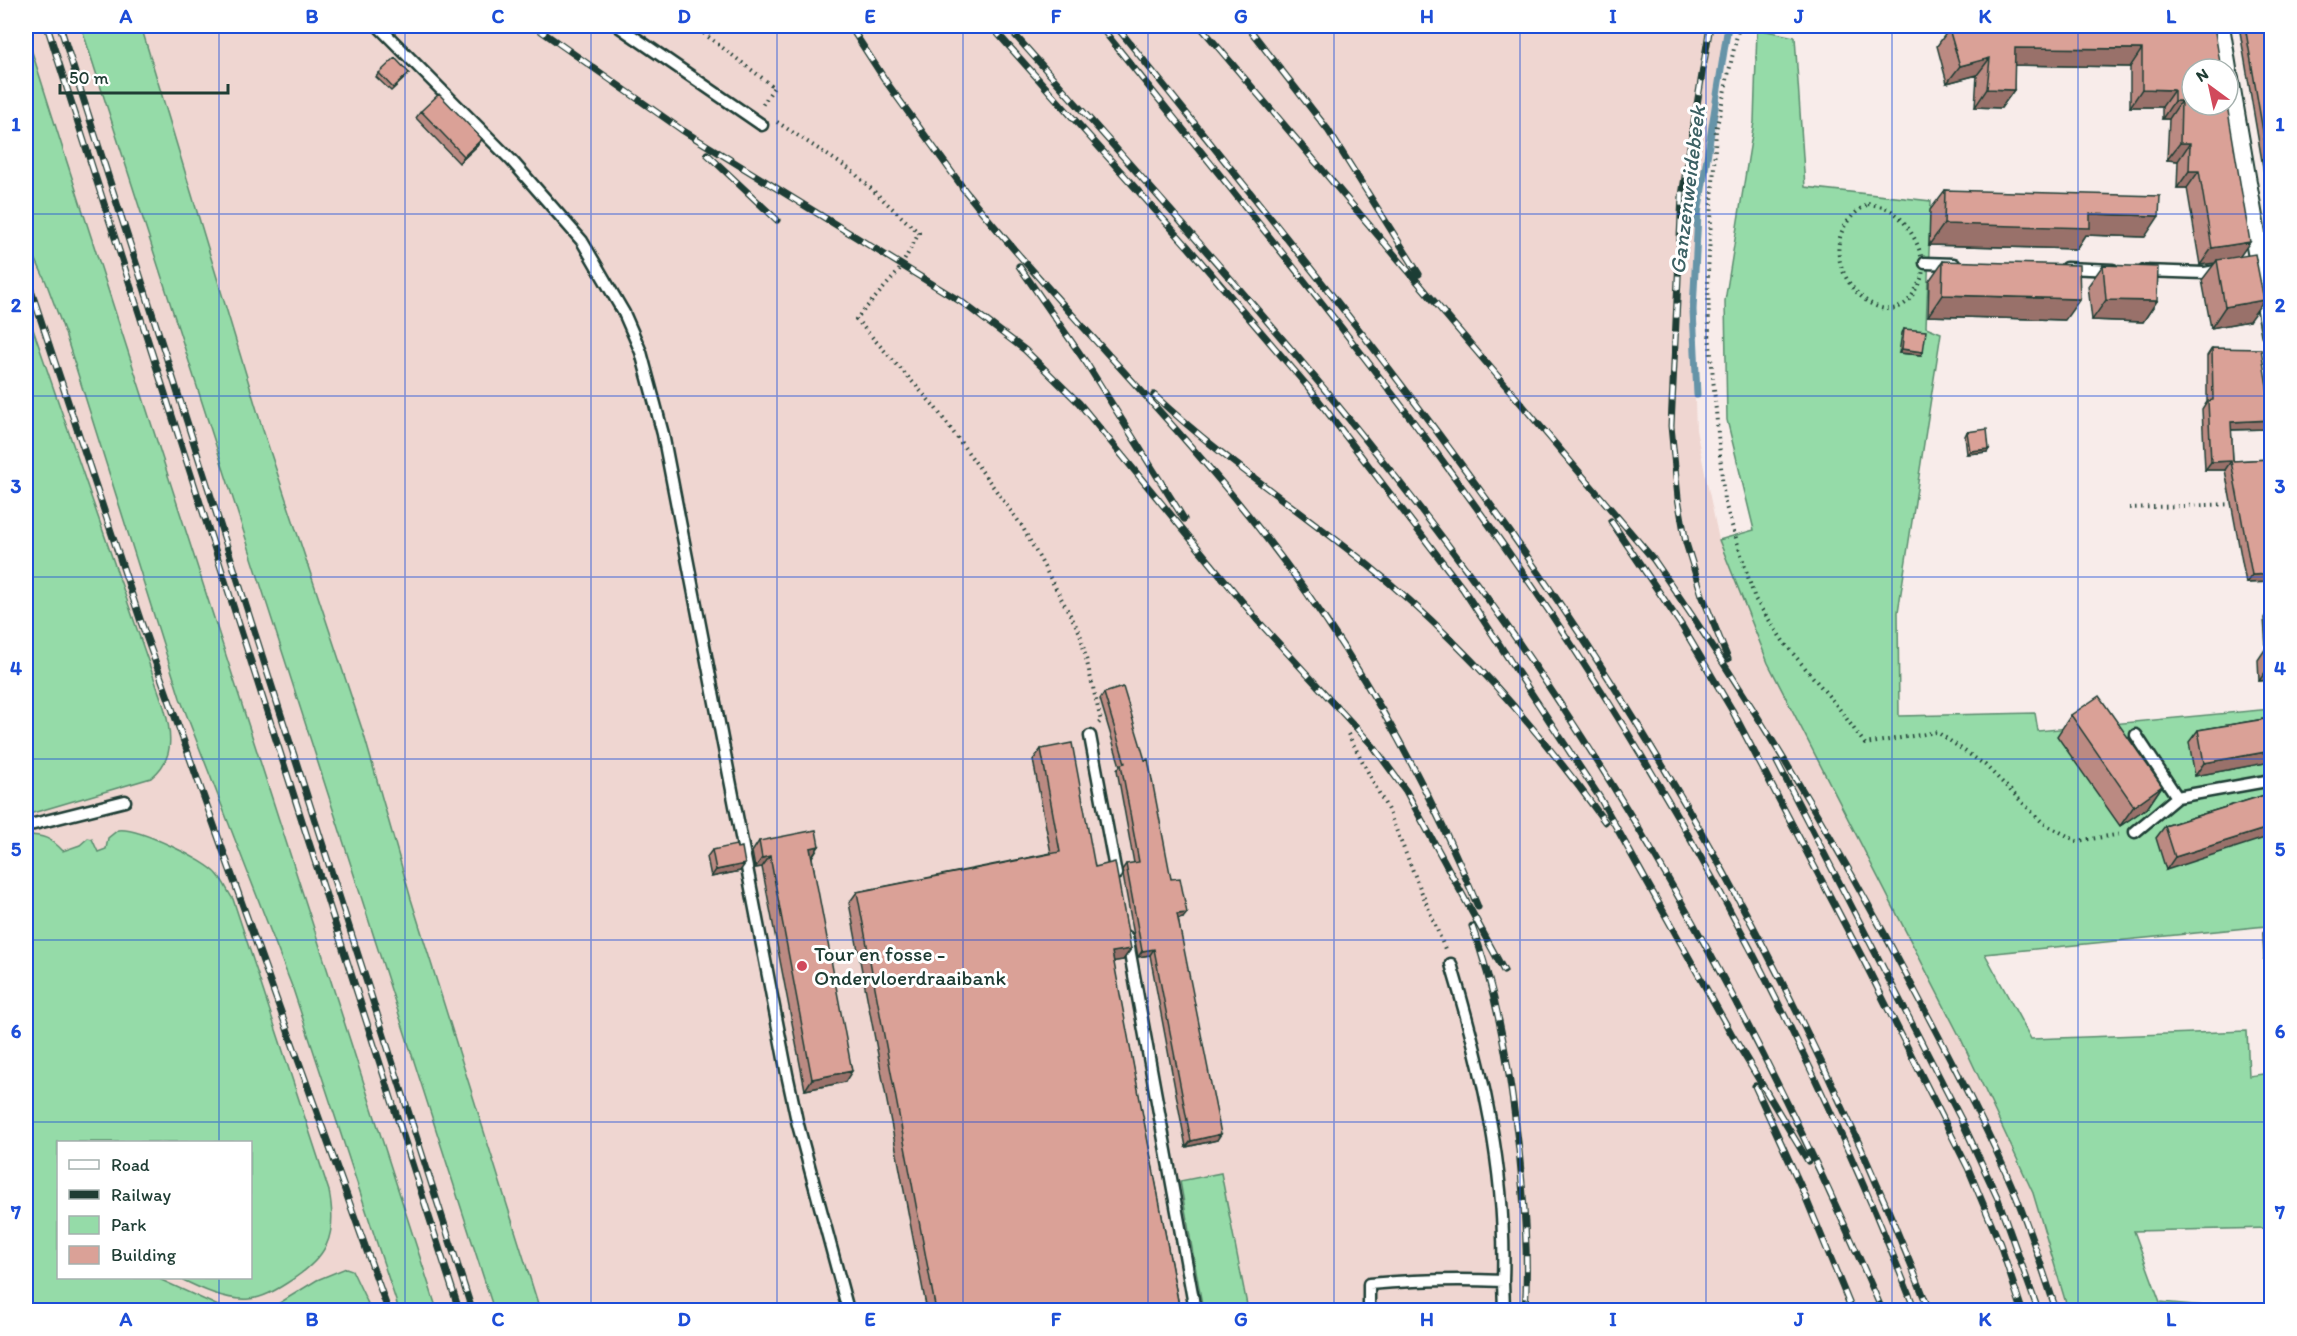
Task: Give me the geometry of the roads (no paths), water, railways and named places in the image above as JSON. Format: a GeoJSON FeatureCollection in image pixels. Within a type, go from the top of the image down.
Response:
{"type":"FeatureCollection","features":[{"type":"Feature","properties":{"kind":"street"},"geometry":{"type":"LineString","coordinates":[[2219,26],[2224,57]]}},
{"type":"Feature","properties":{"kind":"street"},"geometry":{"type":"LineString","coordinates":[[2234,117],[2255,263],[2271,333]]}},
{"type":"Feature","properties":{"kind":"lane"},"geometry":{"type":"LineString","coordinates":[[378,26],[512,161],[582,241],[624,313],[641,352],[663,434],[795,1111],[848,1311]]}},
{"type":"Feature","properties":{"kind":"lane"},"geometry":{"type":"LineString","coordinates":[[618,26],[762,125]]}},
{"type":"Feature","properties":{"kind":"lane"},"geometry":{"type":"LineString","coordinates":[[1925,263],[1971,265]]}},
{"type":"Feature","properties":{"kind":"lane"},"geometry":{"type":"LineString","coordinates":[[2053,268],[2205,273],[2233,267]]}},
{"type":"Feature","properties":{"kind":"lane"},"geometry":{"type":"LineString","coordinates":[[2136,735],[2177,797]]}},
{"type":"Feature","properties":{"kind":"lane"},"geometry":{"type":"LineString","coordinates":[[1090,736],[1118,889]]}},
{"type":"Feature","properties":{"kind":"lane"},"geometry":{"type":"LineString","coordinates":[[2135,832],[2177,797],[2271,780]]}},
{"type":"Feature","properties":{"kind":"lane"},"geometry":{"type":"LineString","coordinates":[[26,826],[125,801]]}},
{"type":"Feature","properties":{"kind":"lane"},"geometry":{"type":"LineString","coordinates":[[1125,924],[1195,1311]]}},
{"type":"Feature","properties":{"kind":"lane"},"geometry":{"type":"LineString","coordinates":[[1451,964],[1469,1024],[1502,1192],[1504,1311]]}},
{"type":"Feature","properties":{"kind":"lane"},"geometry":{"type":"LineString","coordinates":[[1369,1311],[1369,1284],[1413,1280],[1503,1281]]}},
{"type":"Feature","properties":{"kind":"waterway","name":"Ganzenweidebeek"},"geometry":{"type":"LineString","coordinates":[[1697,395],[1693,310],[1698,214],[1728,26]]}},
{"type":"Feature","properties":{"kind":"railway"},"geometry":{"type":"LineString","coordinates":[[47,26],[459,1310]]}},
{"type":"Feature","properties":{"kind":"railway"},"geometry":{"type":"LineString","coordinates":[[60,26],[472,1310]]}},
{"type":"Feature","properties":{"kind":"railway"},"geometry":{"type":"LineString","coordinates":[[534,26],[682,130],[963,303],[1025,350],[1079,403],[1259,622],[1373,746],[1406,791],[1504,971]]}},
{"type":"Feature","properties":{"kind":"railway"},"geometry":{"type":"LineString","coordinates":[[850,26],[887,83],[966,192]]}},
{"type":"Feature","properties":{"kind":"railway"},"geometry":{"type":"LineString","coordinates":[[991,26],[1189,248],[1309,388],[1463,589],[1600,798],[1731,1033],[1808,1161]]}},
{"type":"Feature","properties":{"kind":"railway"},"geometry":{"type":"LineString","coordinates":[[1007,26],[1201,244],[1327,392],[1448,544],[1505,623],[1613,786],[1712,956],[1801,1131],[1882,1310]]}},
{"type":"Feature","properties":{"kind":"railway"},"geometry":{"type":"LineString","coordinates":[[1100,26],[1387,387],[1496,535],[1603,694],[1655,778],[1751,950],[1838,1128],[1915,1310]]}},
{"type":"Feature","properties":{"kind":"railway"},"geometry":{"type":"LineString","coordinates":[[1116,26],[1344,310],[1455,455],[1560,604],[1615,688],[1717,859],[1809,1036],[1891,1218],[1929,1310]]}},
{"type":"Feature","properties":{"kind":"railway"},"geometry":{"type":"LineString","coordinates":[[1200,26],[1654,560],[1690,613],[1794,775],[1889,942],[1944,1046],[2014,1191],[2056,1310]]}},
{"type":"Feature","properties":{"kind":"railway"},"geometry":{"type":"LineString","coordinates":[[1247,26],[1328,130],[1419,274]]}},
{"type":"Feature","properties":{"kind":"railway"},"geometry":{"type":"LineString","coordinates":[[1710,26],[1682,195],[1671,426],[1678,498],[1686,543],[1702,595],[1728,659]]}},
{"type":"Feature","properties":{"kind":"railway"},"geometry":{"type":"LineString","coordinates":[[707,154],[777,220]]}},
{"type":"Feature","properties":{"kind":"railway"},"geometry":{"type":"LineString","coordinates":[[962,187],[1036,275],[1191,446],[1296,578],[1327,622],[1384,714],[1434,809],[1478,907]]}},
{"type":"Feature","properties":{"kind":"railway"},"geometry":{"type":"LineString","coordinates":[[1019,266],[1087,364],[1184,519]]}},
{"type":"Feature","properties":{"kind":"railway"},"geometry":{"type":"LineString","coordinates":[[26,275],[141,622],[388,1310]]}},
{"type":"Feature","properties":{"kind":"railway"},"geometry":{"type":"LineString","coordinates":[[1154,395],[1232,461],[1368,565],[1434,623],[1524,719],[1605,822]]}},
{"type":"Feature","properties":{"kind":"railway"},"geometry":{"type":"LineString","coordinates":[[1611,521],[1682,626],[1732,710],[1864,961],[1968,1168],[2000,1244],[2022,1310]]}},
{"type":"Feature","properties":{"kind":"railway"},"geometry":{"type":"LineString","coordinates":[[1777,762],[1961,1119],[1998,1199],[2038,1310]]}},
{"type":"Feature","properties":{"kind":"railway"},"geometry":{"type":"LineString","coordinates":[[1472,926],[1496,1009],[1512,1093],[1524,1210],[1525,1310]]}},
{"type":"Feature","properties":{"kind":"railway"},"geometry":{"type":"LineString","coordinates":[[1755,1086],[1803,1191],[1852,1310]]}},
{"type":"Feature","properties":{"kind":"place","name":"Tour en fosse - Ondervloerdraaibank"},"geometry":{"type":"Point","coordinates":[802,966]}}]}
